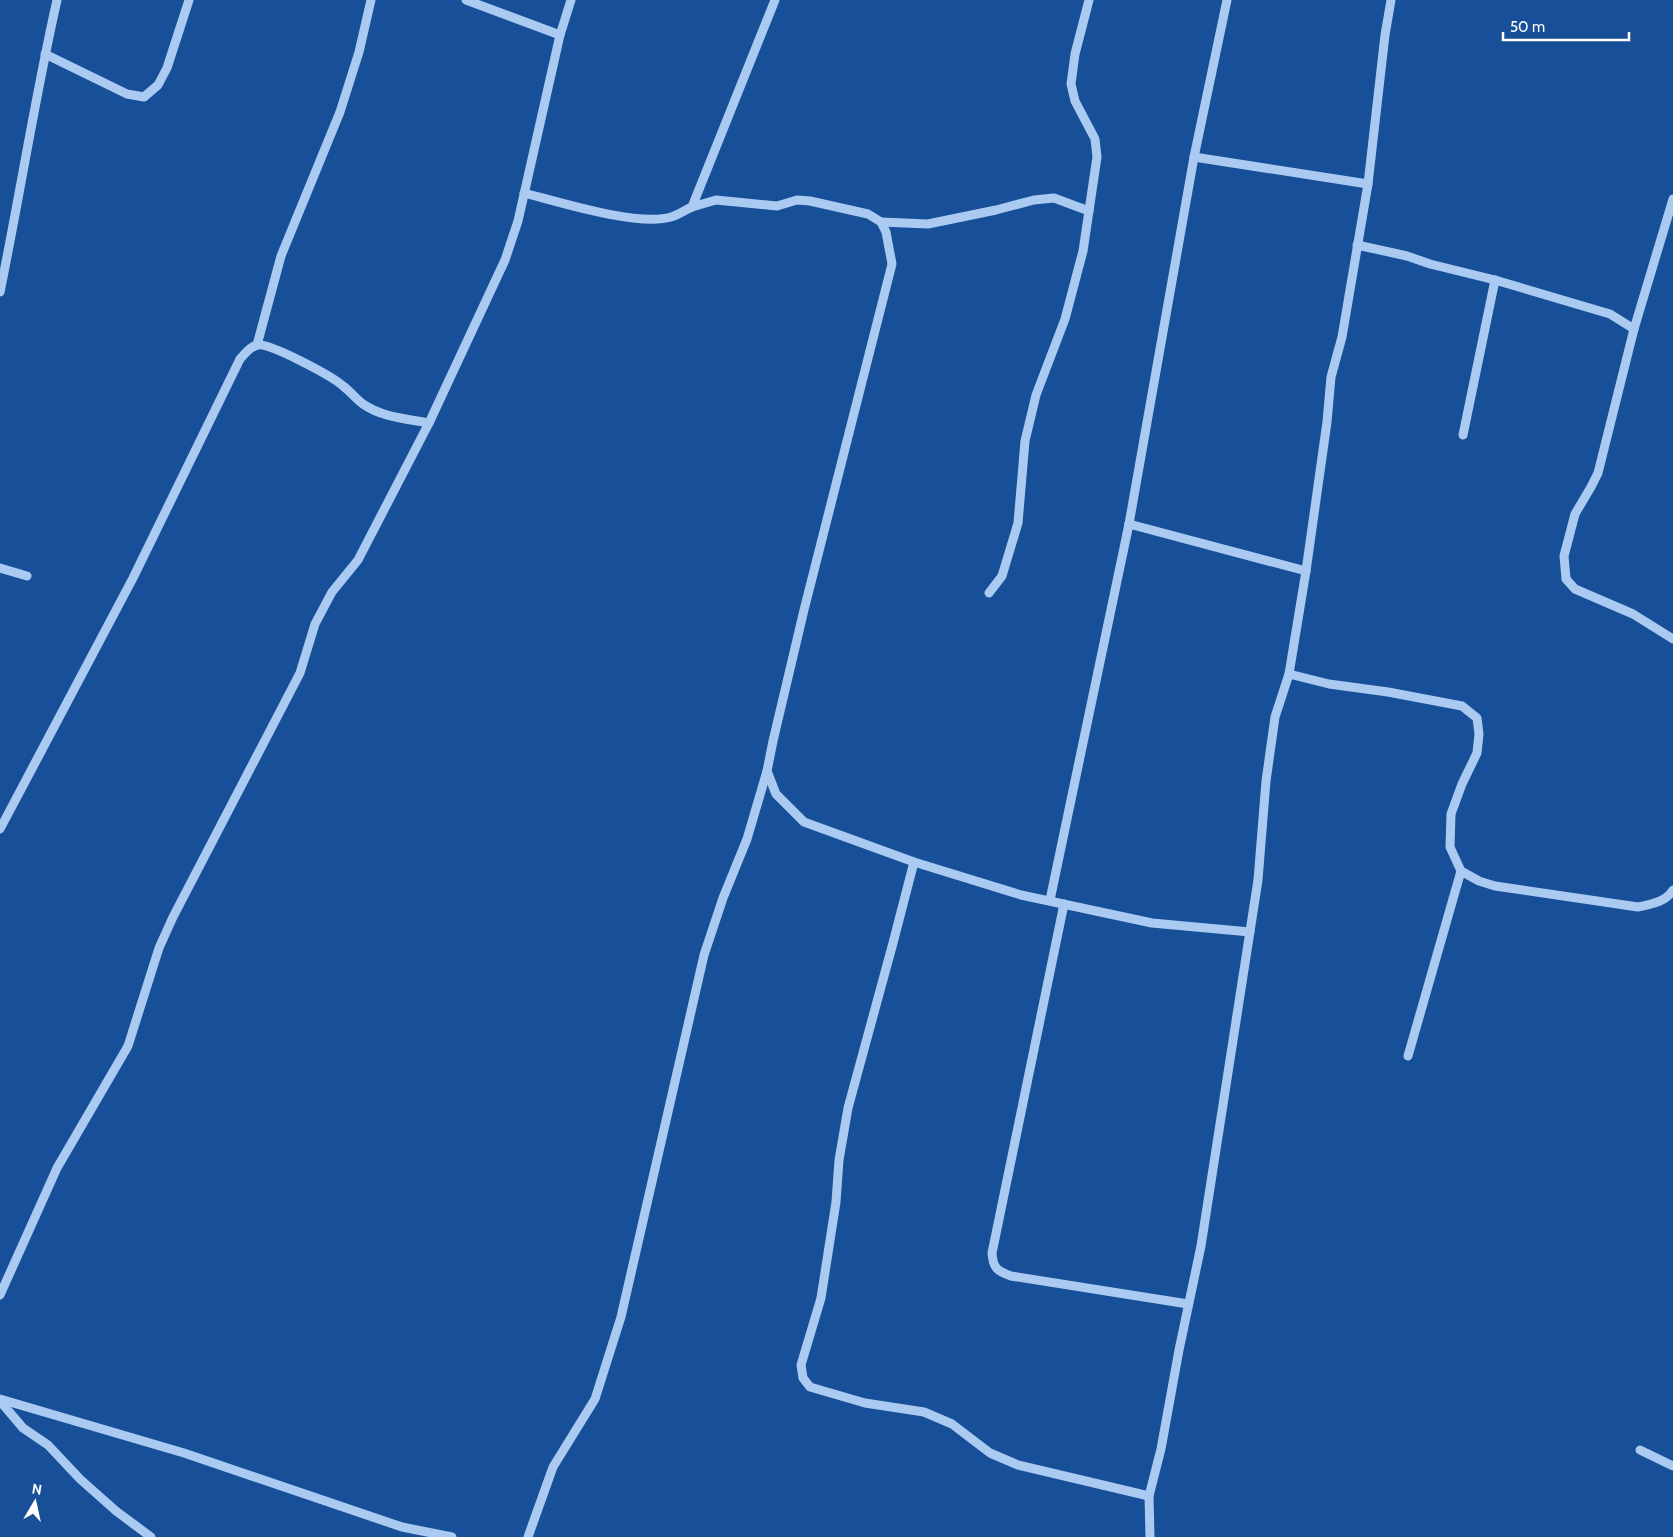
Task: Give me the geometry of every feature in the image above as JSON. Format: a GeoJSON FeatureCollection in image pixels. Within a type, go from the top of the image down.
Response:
{"type":"FeatureCollection","features":[{"type":"Feature","properties":{"kind":"street"},"geometry":{"type":"LineString","coordinates":[[0,292],[57,0]]}},
{"type":"Feature","properties":{"kind":"street"},"geometry":{"type":"LineString","coordinates":[[45,54],[127,94],[144,97],[158,85],[167,68],[189,0]]}},
{"type":"Feature","properties":{"kind":"street"},"geometry":{"type":"LineString","coordinates":[[257,345],[281,256],[340,112],[359,52],[371,0]]}},
{"type":"Feature","properties":{"kind":"street"},"geometry":{"type":"LineString","coordinates":[[466,0],[560,35]]}},
{"type":"Feature","properties":{"kind":"street"},"geometry":{"type":"LineString","coordinates":[[0,1295],[57,1168],[128,1046],[159,948],[173,916],[300,673],[315,624],[332,592],[358,560],[429,422],[505,260],[518,221],[560,35],[571,0]]}},
{"type":"Feature","properties":{"kind":"street"},"geometry":{"type":"LineString","coordinates":[[692,207],[775,0]]}},
{"type":"Feature","properties":{"kind":"street"},"geometry":{"type":"LineString","coordinates":[[989,593],[1002,576],[1018,523],[1026,441],[1036,395],[1065,318],[1082,251],[1089,211],[1097,157],[1095,139],[1075,101],[1071,84],[1089,0]]}},
{"type":"Feature","properties":{"kind":"street"},"geometry":{"type":"LineString","coordinates":[[1050,900],[1129,524],[1194,157],[1227,0]]}},
{"type":"Feature","properties":{"kind":"street"},"geometry":{"type":"LineString","coordinates":[[1150,1537],[1149,1496],[1161,1449],[1188,1304],[1201,1246],[1258,880],[1266,781],[1275,717],[1289,674],[1306,571],[1327,422],[1331,378],[1342,337],[1368,184],[1385,35],[1391,0]]}},
{"type":"Feature","properties":{"kind":"street"},"geometry":{"type":"LineString","coordinates":[[1194,157],[1368,184]]}},
{"type":"Feature","properties":{"kind":"street"},"geometry":{"type":"LineString","coordinates":[[524,193],[613,215],[649,219],[671,217],[692,207],[716,200],[776,206],[797,200],[810,201],[868,214],[881,222],[928,224],[1034,200],[1054,198],[1089,211]]}},
{"type":"Feature","properties":{"kind":"street"},"geometry":{"type":"LineString","coordinates":[[1673,199],[1634,329],[1598,473],[1575,514],[1564,556],[1566,579],[1575,589],[1633,614],[1673,639]]}},
{"type":"Feature","properties":{"kind":"street"},"geometry":{"type":"LineString","coordinates":[[528,1537],[553,1467],[595,1399],[624,1307],[704,955],[723,898],[747,839],[767,771],[806,600],[892,264],[886,232],[881,222]]}},
{"type":"Feature","properties":{"kind":"street"},"geometry":{"type":"LineString","coordinates":[[1357,245],[1407,256],[1610,314],[1634,329]]}},
{"type":"Feature","properties":{"kind":"street"},"geometry":{"type":"LineString","coordinates":[[1463,435],[1495,280]]}},
{"type":"Feature","properties":{"kind":"street"},"geometry":{"type":"LineString","coordinates":[[0,829],[133,578],[240,359],[248,350],[257,345],[268,346],[325,374],[343,385],[363,404],[385,414],[429,422]]}},
{"type":"Feature","properties":{"kind":"street"},"geometry":{"type":"LineString","coordinates":[[1129,524],[1306,571]]}},
{"type":"Feature","properties":{"kind":"street"},"geometry":{"type":"LineString","coordinates":[[0,568],[27,576]]}},
{"type":"Feature","properties":{"kind":"street"},"geometry":{"type":"LineString","coordinates":[[1289,674],[1329,684],[1388,692],[1462,706],[1477,718],[1479,734],[1477,752],[1451,814],[1450,847],[1461,870],[1480,881],[1495,886],[1638,907],[1657,903],[1673,890]]}},
{"type":"Feature","properties":{"kind":"street"},"geometry":{"type":"LineString","coordinates":[[767,771],[776,794],[804,822],[914,862],[1021,894],[1152,923],[1250,932]]}},
{"type":"Feature","properties":{"kind":"street"},"geometry":{"type":"LineString","coordinates":[[914,862],[889,961],[848,1108],[839,1160],[836,1202],[821,1298],[801,1365],[802,1378],[810,1387],[866,1403],[924,1412],[952,1424],[990,1454],[1018,1465],[1149,1496]]}},
{"type":"Feature","properties":{"kind":"street"},"geometry":{"type":"LineString","coordinates":[[1408,1056],[1461,870]]}},
{"type":"Feature","properties":{"kind":"street"},"geometry":{"type":"LineString","coordinates":[[1064,904],[992,1253],[992,1264],[997,1270],[1011,1276],[1188,1304]]}},
{"type":"Feature","properties":{"kind":"street"},"geometry":{"type":"LineString","coordinates":[[0,1400],[23,1428],[48,1445],[80,1479],[116,1511],[151,1537]]}},
{"type":"Feature","properties":{"kind":"street"},"geometry":{"type":"LineString","coordinates":[[0,1400],[184,1453],[402,1527],[452,1537]]}},
{"type":"Feature","properties":{"kind":"street"},"geometry":{"type":"LineString","coordinates":[[1640,1450],[1673,1466]]}}]}
